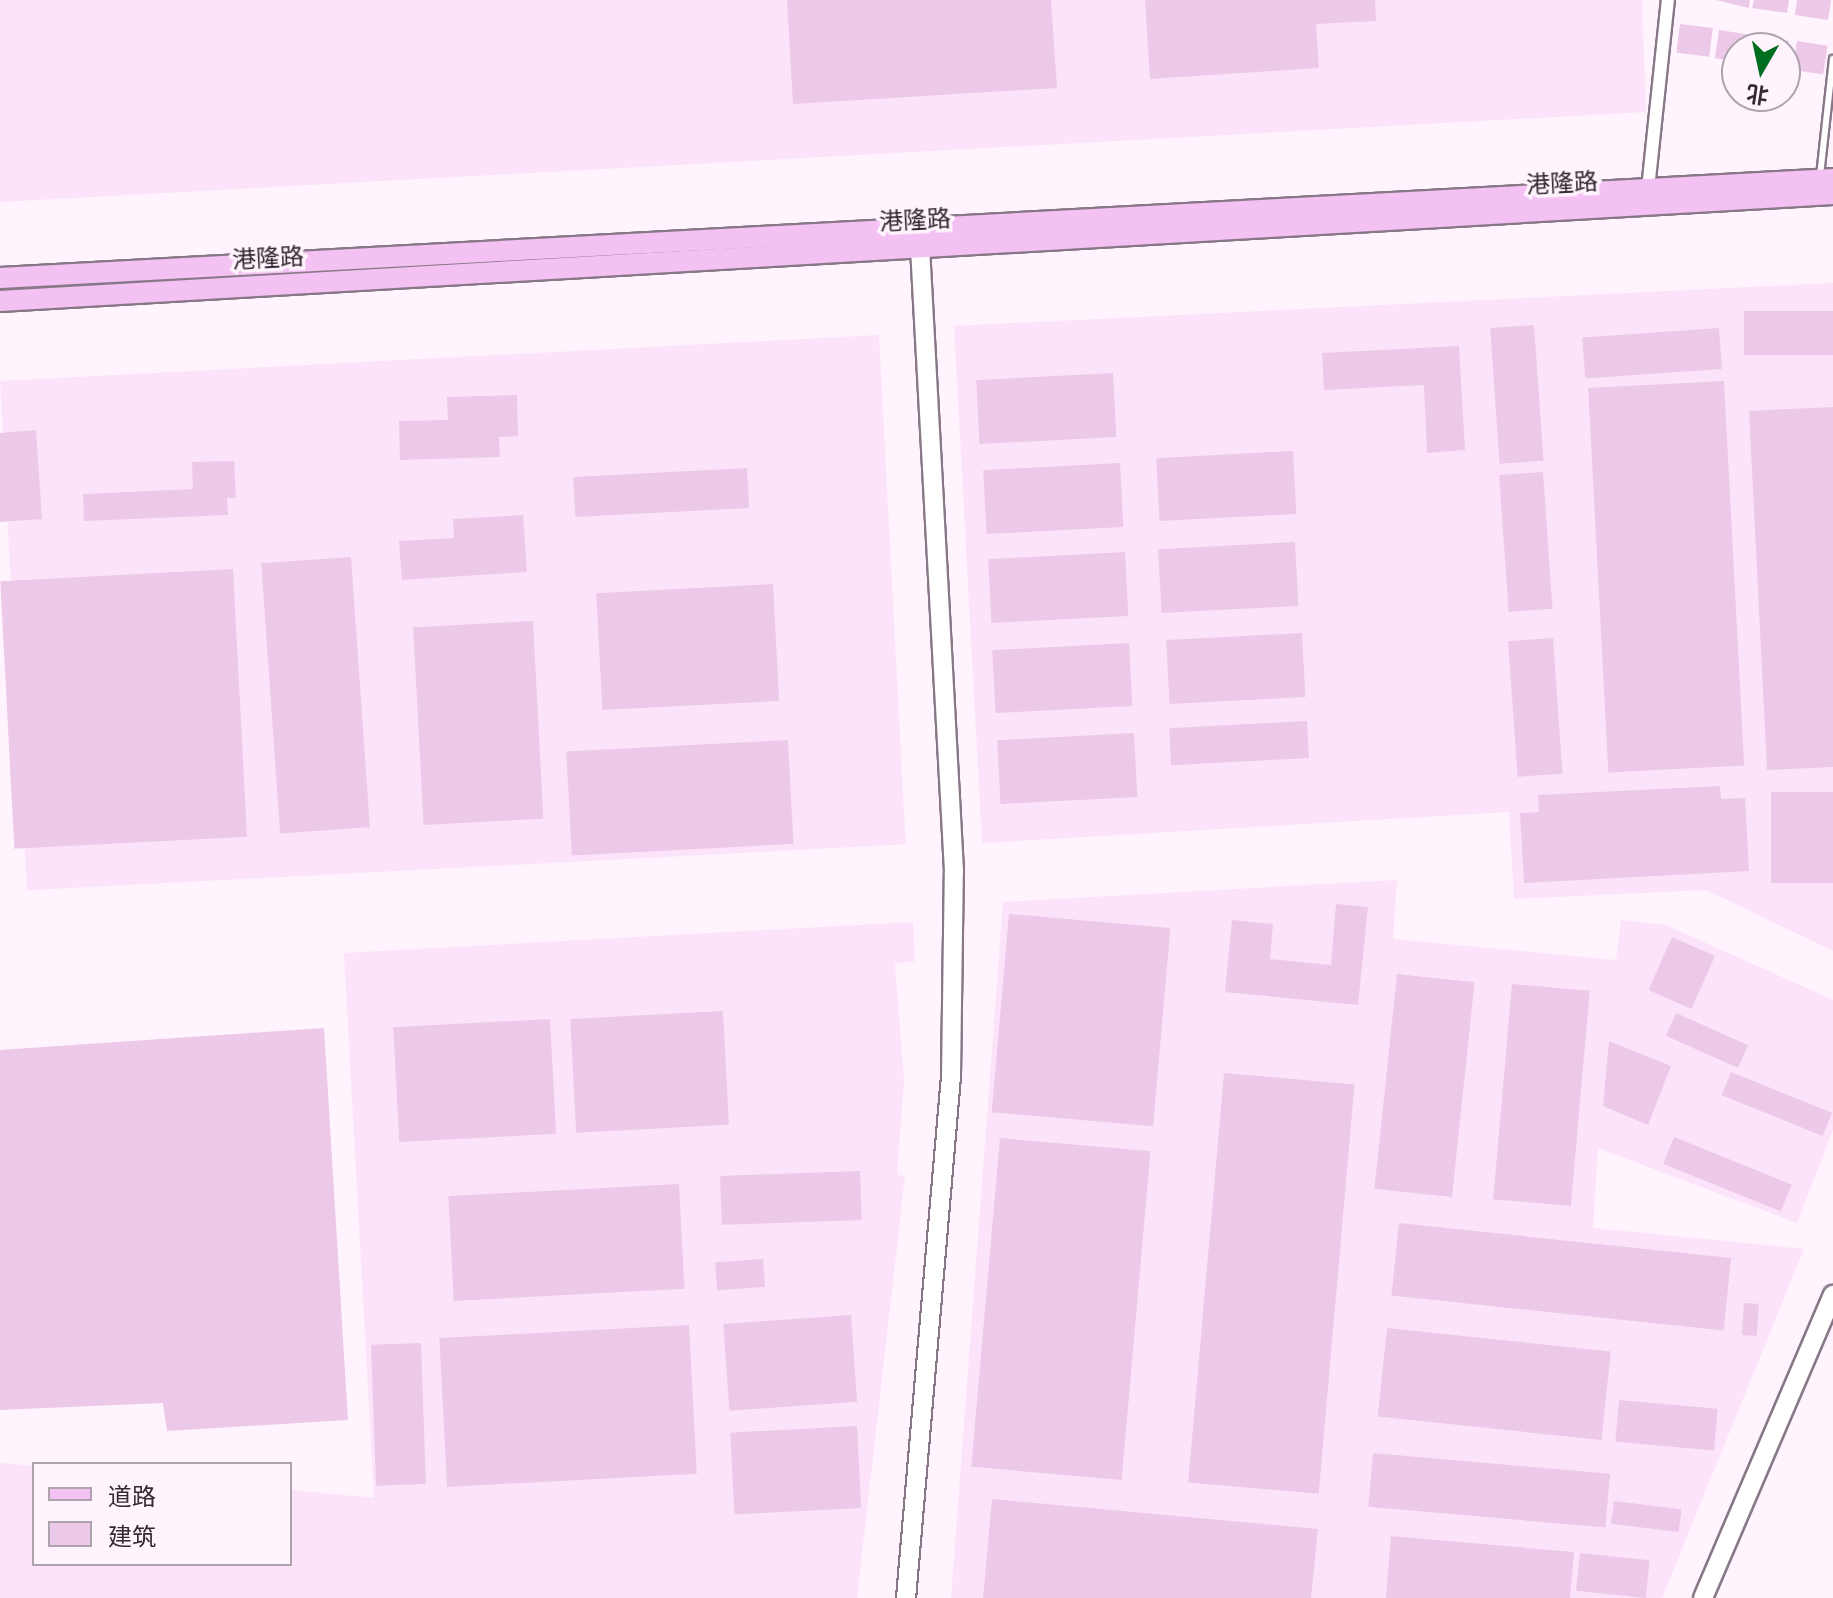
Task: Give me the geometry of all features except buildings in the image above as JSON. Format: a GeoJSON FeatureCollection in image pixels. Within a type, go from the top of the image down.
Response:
{"type":"FeatureCollection","features":[{"type":"Feature","properties":{"kind":"main road","name":"港隆路"},"geometry":{"type":"LineString","coordinates":[[0,278],[1648,189],[1828,184]]}},
{"type":"Feature","properties":{"kind":"main road","name":"港隆路"},"geometry":{"type":"LineString","coordinates":[[0,301],[920,247],[1828,184]]}},
{"type":"Feature","properties":{"kind":"street"},"geometry":{"type":"LineString","coordinates":[[1648,189],[1668,0]]}},
{"type":"Feature","properties":{"kind":"street"},"geometry":{"type":"LineString","coordinates":[[906,1598],[951,1076],[954,871],[938,690],[920,247]]}},
{"type":"Feature","properties":{"kind":"street"},"geometry":{"type":"LineString","coordinates":[[1703,1598],[1833,1295]]}},
{"type":"Feature","properties":{"kind":"lane"},"geometry":{"type":"LineString","coordinates":[[1828,184],[1833,59]]}},
{"type":"Feature","properties":{"kind":"shaded area"},"geometry":{"type":"Polygon","coordinates":[[[0,0],[1642,0],[1646,112],[0,202],[0,0]]]}},
{"type":"Feature","properties":{"kind":"shaded area"},"geometry":{"type":"Polygon","coordinates":[[[1833,283],[1833,951],[1706,890],[1514,899],[1509,812],[982,843],[954,326],[1833,283]]]}},
{"type":"Feature","properties":{"kind":"shaded area"},"geometry":{"type":"Polygon","coordinates":[[[879,335],[906,844],[27,890],[0,381],[879,335]]]}},
{"type":"Feature","properties":{"kind":"shaded area"},"geometry":{"type":"Polygon","coordinates":[[[1397,880],[1393,939],[1616,960],[1621,920],[1666,925],[1833,1000],[1833,1130],[1797,1223],[1598,1148],[1593,1228],[1804,1249],[1662,1598],[951,1598],[1003,902],[1397,880]]]}},
{"type":"Feature","properties":{"kind":"shaded area"},"geometry":{"type":"Polygon","coordinates":[[[913,922],[915,961],[895,964],[904,1080],[897,1175],[905,1176],[857,1598],[0,1598],[0,1463],[32,1466],[32,1566],[292,1566],[292,1490],[374,1498],[344,953],[913,922]]]}}]}
